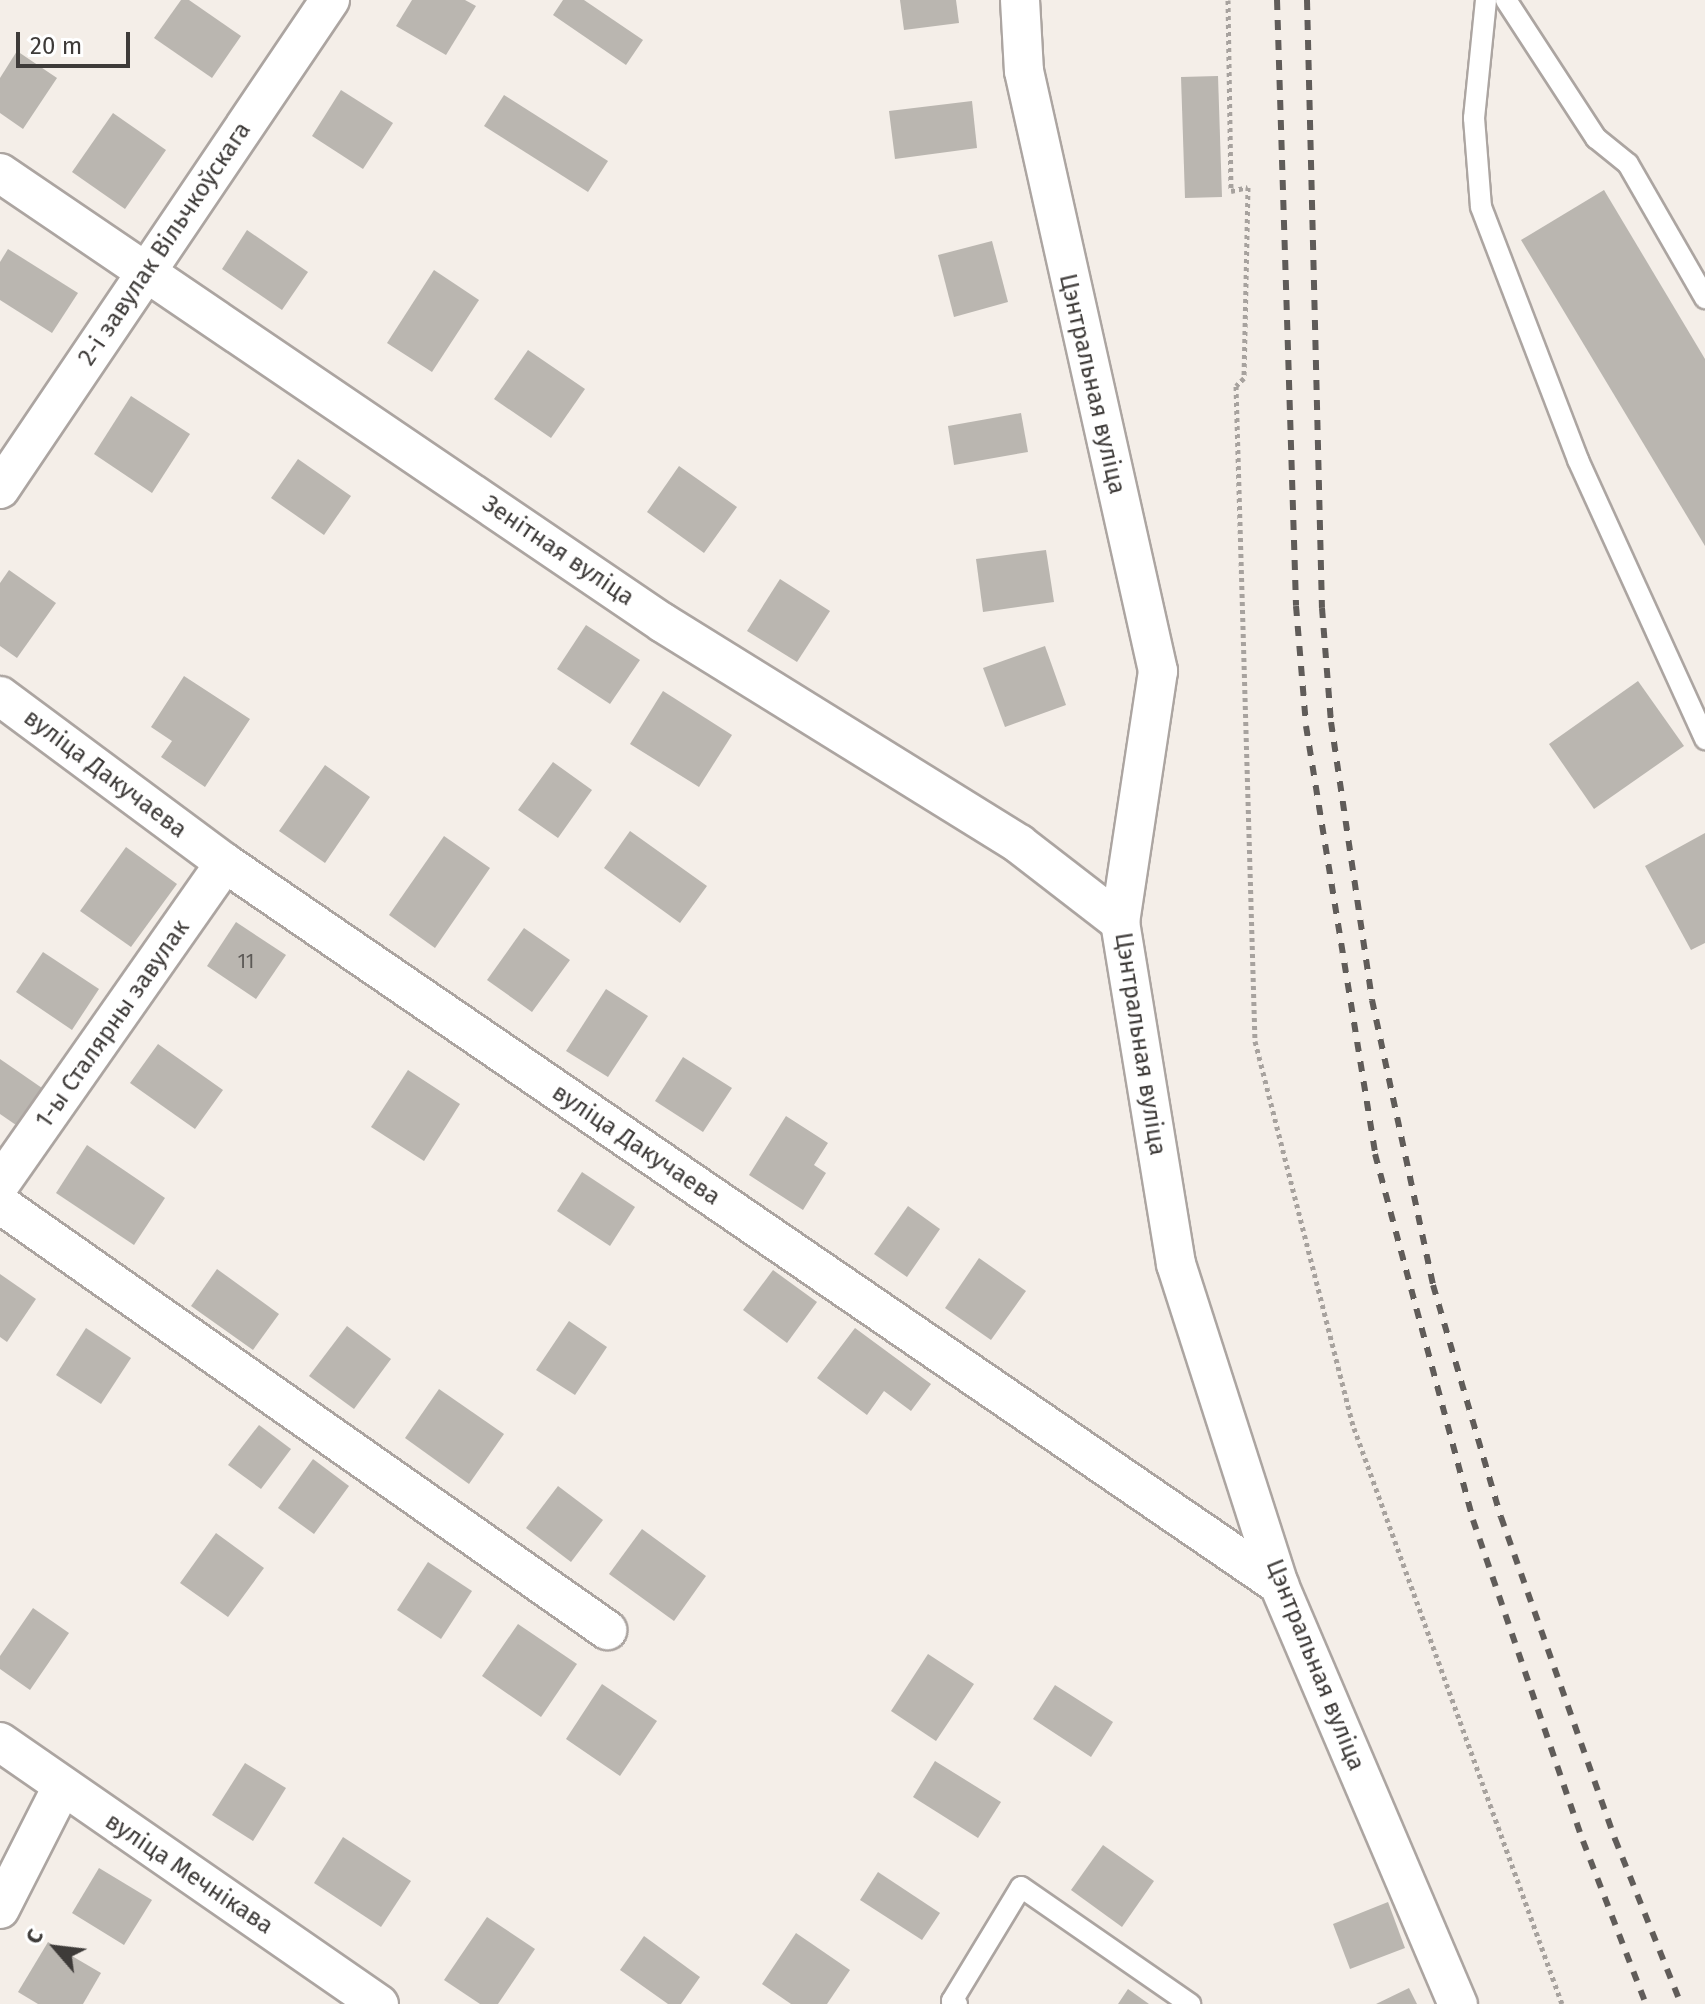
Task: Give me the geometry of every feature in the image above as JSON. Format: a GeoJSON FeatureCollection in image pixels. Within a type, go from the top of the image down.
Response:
{"type":"FeatureCollection","features":[{"type":"Feature","properties":{"kind":"street","name":"2-і завулак Вільчкоўскага"},"geometry":{"type":"LineString","coordinates":[[0,489],[330,0]]}},
{"type":"Feature","properties":{"kind":"street","name":"Цэнтральная вуліца"},"geometry":{"type":"LineString","coordinates":[[1020,0],[1024,71],[1158,671],[1120,922],[1176,1264],[1279,1585],[1458,2004]]}},
{"type":"Feature","properties":{"kind":"street","name":"Зенітная вуліца"},"geometry":{"type":"LineString","coordinates":[[0,173],[663,623],[1019,844],[1120,922]]}},
{"type":"Feature","properties":{"kind":"street","name":"вуліца Дакучаева"},"geometry":{"type":"LineString","coordinates":[[0,696],[225,863],[1279,1585]]}},
{"type":"Feature","properties":{"kind":"street","name":"1-ы Сталярны завулак"},"geometry":{"type":"LineString","coordinates":[[0,1184],[225,863]]}},
{"type":"Feature","properties":{"kind":"street"},"geometry":{"type":"LineString","coordinates":[[0,1204],[607,1630]]}},
{"type":"Feature","properties":{"kind":"street","name":"вуліца Мечнікава"},"geometry":{"type":"LineString","coordinates":[[0,1742],[366,2000]]}},
{"type":"Feature","properties":{"kind":"street"},"geometry":{"type":"LineString","coordinates":[[0,1909],[62,1787]]}},
{"type":"Feature","properties":{"kind":"lane"},"geometry":{"type":"LineString","coordinates":[[1486,0],[1474,118],[1481,207],[1578,460],[1705,739]]}},
{"type":"Feature","properties":{"kind":"lane"},"geometry":{"type":"LineString","coordinates":[[1506,0],[1596,138],[1628,164],[1705,298]]}},
{"type":"Feature","properties":{"kind":"lane"},"geometry":{"type":"LineString","coordinates":[[957,2004],[952,2001],[1021,1887],[1190,2004]]}},
{"type":"Feature","properties":{"kind":"path"},"geometry":{"type":"LineString","coordinates":[[1228,0],[1231,191],[1248,187],[1244,378],[1236,386],[1255,1041],[1354,1428],[1562,2004]]}},
{"type":"Feature","properties":{"kind":"building"},"geometry":{"type":"Polygon","coordinates":[[[181,0],[189,0],[241,36],[212,78],[154,38],[181,0]]]}},
{"type":"Feature","properties":{"kind":"building"},"geometry":{"type":"Polygon","coordinates":[[[412,0],[465,0],[476,6],[446,55],[396,26],[412,0]]]}},
{"type":"Feature","properties":{"kind":"building"},"geometry":{"type":"Polygon","coordinates":[[[563,0],[584,0],[643,40],[626,65],[553,15],[563,0]]]}},
{"type":"Feature","properties":{"kind":"building"},"geometry":{"type":"Polygon","coordinates":[[[900,0],[956,0],[959,23],[904,30],[900,0]]]}},
{"type":"Feature","properties":{"kind":"building"},"geometry":{"type":"Polygon","coordinates":[[[17,51],[57,78],[23,129],[0,113],[0,78],[17,51]]]}},
{"type":"Feature","properties":{"kind":"building"},"geometry":{"type":"Polygon","coordinates":[[[1218,76],[1222,197],[1185,198],[1181,77],[1218,76]]]}},
{"type":"Feature","properties":{"kind":"building"},"geometry":{"type":"Polygon","coordinates":[[[341,90],[393,123],[363,169],[312,136],[341,90]]]}},
{"type":"Feature","properties":{"kind":"building"},"geometry":{"type":"Polygon","coordinates":[[[504,95],[608,161],[588,192],[484,126],[504,95]]]}},
{"type":"Feature","properties":{"kind":"building"},"geometry":{"type":"Polygon","coordinates":[[[972,101],[977,148],[895,159],[889,111],[972,101]]]}},
{"type":"Feature","properties":{"kind":"building"},"geometry":{"type":"Polygon","coordinates":[[[113,113],[166,150],[125,209],[72,172],[113,113]]]}},
{"type":"Feature","properties":{"kind":"building"},"geometry":{"type":"Polygon","coordinates":[[[1604,190],[1705,359],[1705,546],[1521,240],[1604,190]]]}},
{"type":"Feature","properties":{"kind":"building"},"geometry":{"type":"Polygon","coordinates":[[[247,230],[308,272],[282,310],[222,269],[247,230]]]}},
{"type":"Feature","properties":{"kind":"building"},"geometry":{"type":"Polygon","coordinates":[[[992,241],[1008,302],[954,317],[938,255],[992,241]]]}},
{"type":"Feature","properties":{"kind":"building"},"geometry":{"type":"Polygon","coordinates":[[[8,249],[78,293],[52,333],[0,300],[0,262],[8,249]]]}},
{"type":"Feature","properties":{"kind":"building"},"geometry":{"type":"Polygon","coordinates":[[[434,270],[479,300],[432,372],[387,343],[434,270]]]}},
{"type":"Feature","properties":{"kind":"building"},"geometry":{"type":"Polygon","coordinates":[[[528,350],[585,389],[551,438],[494,399],[528,350]]]}},
{"type":"Feature","properties":{"kind":"building"},"geometry":{"type":"Polygon","coordinates":[[[131,396],[190,434],[152,493],[94,454],[131,396]]]}},
{"type":"Feature","properties":{"kind":"building"},"geometry":{"type":"Polygon","coordinates":[[[1021,413],[1028,452],[954,465],[948,426],[1021,413]]]}},
{"type":"Feature","properties":{"kind":"building"},"geometry":{"type":"Polygon","coordinates":[[[298,459],[351,496],[324,535],[271,498],[298,459]]]}},
{"type":"Feature","properties":{"kind":"building"},"geometry":{"type":"Polygon","coordinates":[[[679,466],[737,507],[704,553],[647,512],[679,466]]]}},
{"type":"Feature","properties":{"kind":"building"},"geometry":{"type":"Polygon","coordinates":[[[1046,550],[1054,602],[983,612],[976,559],[1046,550]]]}},
{"type":"Feature","properties":{"kind":"building"},"geometry":{"type":"Polygon","coordinates":[[[9,570],[56,603],[17,658],[0,646],[0,583],[9,570]]]}},
{"type":"Feature","properties":{"kind":"building"},"geometry":{"type":"Polygon","coordinates":[[[780,579],[830,611],[797,662],[747,631],[780,579]]]}},
{"type":"Feature","properties":{"kind":"building"},"geometry":{"type":"Polygon","coordinates":[[[586,625],[640,660],[610,704],[557,669],[586,625]]]}},
{"type":"Feature","properties":{"kind":"building"},"geometry":{"type":"Polygon","coordinates":[[[1045,646],[1066,705],[1005,727],[983,668],[1045,646]]]}},
{"type":"Feature","properties":{"kind":"building"},"geometry":{"type":"Polygon","coordinates":[[[184,676],[250,719],[205,787],[161,757],[172,741],[151,727],[184,676]]]}},
{"type":"Feature","properties":{"kind":"building"},"geometry":{"type":"Polygon","coordinates":[[[1638,681],[1684,746],[1594,809],[1549,744],[1638,681]]]}},
{"type":"Feature","properties":{"kind":"building"},"geometry":{"type":"Polygon","coordinates":[[[663,691],[732,735],[699,787],[630,744],[663,691]]]}},
{"type":"Feature","properties":{"kind":"building"},"geometry":{"type":"Polygon","coordinates":[[[553,762],[592,790],[558,838],[518,810],[553,762]]]}},
{"type":"Feature","properties":{"kind":"building"},"geometry":{"type":"Polygon","coordinates":[[[325,765],[370,797],[325,863],[279,831],[325,765]]]}},
{"type":"Feature","properties":{"kind":"building"},"geometry":{"type":"Polygon","coordinates":[[[630,831],[707,886],[680,923],[604,868],[630,831]]]}},
{"type":"Feature","properties":{"kind":"building"},"geometry":{"type":"Polygon","coordinates":[[[1705,833],[1705,943],[1691,950],[1645,866],[1705,833]]]}},
{"type":"Feature","properties":{"kind":"building"},"geometry":{"type":"Polygon","coordinates":[[[444,836],[490,868],[435,948],[389,915],[444,836]]]}},
{"type":"Feature","properties":{"kind":"building"},"geometry":{"type":"Polygon","coordinates":[[[126,847],[177,884],[131,947],[80,911],[126,847]]]}},
{"type":"Feature","properties":{"kind":"building"},"geometry":{"type":"Polygon","coordinates":[[[236,922],[286,955],[256,999],[207,966],[236,922]]]}},
{"type":"Feature","properties":{"kind":"building"},"geometry":{"type":"Polygon","coordinates":[[[524,928],[570,960],[532,1012],[487,980],[524,928]]]}},
{"type":"Feature","properties":{"kind":"building"},"geometry":{"type":"Polygon","coordinates":[[[43,952],[99,989],[72,1030],[16,992],[43,952]]]}},
{"type":"Feature","properties":{"kind":"building"},"geometry":{"type":"Polygon","coordinates":[[[606,989],[648,1016],[608,1077],[566,1051],[606,989]]]}},
{"type":"Feature","properties":{"kind":"building"},"geometry":{"type":"Polygon","coordinates":[[[158,1044],[223,1090],[195,1129],[130,1083],[158,1044]]]}},
{"type":"Feature","properties":{"kind":"building"},"geometry":{"type":"Polygon","coordinates":[[[683,1057],[732,1088],[703,1132],[655,1101],[683,1057]]]}},
{"type":"Feature","properties":{"kind":"building"},"geometry":{"type":"Polygon","coordinates":[[[0,1059],[42,1088],[16,1125],[0,1114],[0,1059]]]}},
{"type":"Feature","properties":{"kind":"building"},"geometry":{"type":"Polygon","coordinates":[[[408,1070],[460,1104],[424,1161],[371,1127],[408,1070]]]}},
{"type":"Feature","properties":{"kind":"building"},"geometry":{"type":"Polygon","coordinates":[[[786,1116],[828,1143],[814,1165],[826,1173],[803,1210],[749,1175],[786,1116]]]}},
{"type":"Feature","properties":{"kind":"building"},"geometry":{"type":"Polygon","coordinates":[[[87,1145],[165,1198],[134,1245],[56,1193],[87,1145]]]}},
{"type":"Feature","properties":{"kind":"building"},"geometry":{"type":"Polygon","coordinates":[[[582,1172],[635,1207],[610,1246],[557,1211],[582,1172]]]}},
{"type":"Feature","properties":{"kind":"building"},"geometry":{"type":"Polygon","coordinates":[[[908,1206],[940,1229],[907,1277],[874,1254],[908,1206]]]}},
{"type":"Feature","properties":{"kind":"building"},"geometry":{"type":"Polygon","coordinates":[[[979,1258],[1026,1291],[991,1340],[945,1308],[979,1258]]]}},
{"type":"Feature","properties":{"kind":"building"},"geometry":{"type":"Polygon","coordinates":[[[217,1269],[279,1314],[253,1350],[191,1306],[217,1269]]]}},
{"type":"Feature","properties":{"kind":"building"},"geometry":{"type":"Polygon","coordinates":[[[773,1270],[817,1302],[787,1343],[743,1310],[773,1270]]]}},
{"type":"Feature","properties":{"kind":"building"},"geometry":{"type":"Polygon","coordinates":[[[0,1274],[36,1299],[7,1342],[0,1337],[0,1274]]]}},
{"type":"Feature","properties":{"kind":"building"},"geometry":{"type":"Polygon","coordinates":[[[569,1321],[607,1347],[575,1395],[536,1370],[569,1321]]]}},
{"type":"Feature","properties":{"kind":"building"},"geometry":{"type":"Polygon","coordinates":[[[347,1326],[391,1359],[354,1409],[309,1376],[347,1326]]]}},
{"type":"Feature","properties":{"kind":"building"},"geometry":{"type":"Polygon","coordinates":[[[86,1328],[131,1358],[101,1404],[56,1375],[86,1328]]]}},
{"type":"Feature","properties":{"kind":"building"},"geometry":{"type":"Polygon","coordinates":[[[855,1328],[931,1384],[911,1411],[884,1391],[867,1415],[817,1378],[855,1328]]]}},
{"type":"Feature","properties":{"kind":"building"},"geometry":{"type":"Polygon","coordinates":[[[439,1389],[504,1434],[469,1484],[405,1438],[439,1389]]]}},
{"type":"Feature","properties":{"kind":"building"},"geometry":{"type":"Polygon","coordinates":[[[259,1425],[291,1449],[261,1489],[228,1465],[259,1425]]]}},
{"type":"Feature","properties":{"kind":"building"},"geometry":{"type":"Polygon","coordinates":[[[313,1459],[349,1486],[314,1534],[278,1508],[313,1459]]]}},
{"type":"Feature","properties":{"kind":"building"},"geometry":{"type":"Polygon","coordinates":[[[558,1486],[603,1520],[571,1562],[526,1528],[558,1486]]]}},
{"type":"Feature","properties":{"kind":"building"},"geometry":{"type":"Polygon","coordinates":[[[642,1529],[706,1576],[674,1621],[609,1574],[642,1529]]]}},
{"type":"Feature","properties":{"kind":"building"},"geometry":{"type":"Polygon","coordinates":[[[216,1533],[264,1568],[228,1617],[180,1583],[216,1533]]]}},
{"type":"Feature","properties":{"kind":"building"},"geometry":{"type":"Polygon","coordinates":[[[428,1562],[472,1591],[441,1639],[397,1610],[428,1562]]]}},
{"type":"Feature","properties":{"kind":"building"},"geometry":{"type":"Polygon","coordinates":[[[33,1608],[69,1633],[30,1690],[0,1669],[0,1656],[33,1608]]]}},
{"type":"Feature","properties":{"kind":"building"},"geometry":{"type":"Polygon","coordinates":[[[518,1624],[577,1664],[541,1717],[482,1676],[518,1624]]]}},
{"type":"Feature","properties":{"kind":"building"},"geometry":{"type":"Polygon","coordinates":[[[928,1654],[974,1684],[936,1741],[891,1711],[928,1654]]]}},
{"type":"Feature","properties":{"kind":"building"},"geometry":{"type":"Polygon","coordinates":[[[602,1684],[657,1721],[620,1776],[566,1739],[602,1684]]]}},
{"type":"Feature","properties":{"kind":"building"},"geometry":{"type":"Polygon","coordinates":[[[1055,1685],[1113,1722],[1091,1757],[1033,1719],[1055,1685]]]}},
{"type":"Feature","properties":{"kind":"building"},"geometry":{"type":"Polygon","coordinates":[[[935,1761],[1001,1802],[978,1838],[913,1797],[935,1761]]]}},
{"type":"Feature","properties":{"kind":"building"},"geometry":{"type":"Polygon","coordinates":[[[245,1763],[286,1788],[253,1841],[212,1815],[245,1763]]]}},
{"type":"Feature","properties":{"kind":"building"},"geometry":{"type":"Polygon","coordinates":[[[343,1837],[411,1881],[381,1927],[314,1883],[343,1837]]]}},
{"type":"Feature","properties":{"kind":"building"},"geometry":{"type":"Polygon","coordinates":[[[1103,1845],[1154,1881],[1122,1927],[1071,1890],[1103,1845]]]}},
{"type":"Feature","properties":{"kind":"building"},"geometry":{"type":"Polygon","coordinates":[[[99,1868],[152,1900],[124,1945],[72,1913],[99,1868]]]}},
{"type":"Feature","properties":{"kind":"building"},"geometry":{"type":"Polygon","coordinates":[[[878,1872],[940,1913],[922,1940],[860,1900],[878,1872]]]}},
{"type":"Feature","properties":{"kind":"building"},"geometry":{"type":"Polygon","coordinates":[[[1388,1902],[1405,1948],[1350,1969],[1333,1924],[1388,1902]]]}},
{"type":"Feature","properties":{"kind":"building"},"geometry":{"type":"Polygon","coordinates":[[[487,1917],[535,1949],[498,2004],[480,2004],[444,1980],[487,1917]]]}},
{"type":"Feature","properties":{"kind":"building"},"geometry":{"type":"Polygon","coordinates":[[[796,1933],[850,1970],[827,2004],[791,2004],[762,1984],[796,1933]]]}},
{"type":"Feature","properties":{"kind":"building"},"geometry":{"type":"Polygon","coordinates":[[[644,1936],[700,1977],[681,2004],[668,2004],[620,1970],[644,1936]]]}},
{"type":"Feature","properties":{"kind":"building"},"geometry":{"type":"Polygon","coordinates":[[[48,1942],[101,1973],[83,2004],[38,2004],[18,1992],[48,1942]]]}},
{"type":"Feature","properties":{"kind":"building"},"geometry":{"type":"Polygon","coordinates":[[[1409,1988],[1417,2004],[1376,2004],[1409,1988]]]}},
{"type":"Feature","properties":{"kind":"building"},"geometry":{"type":"Polygon","coordinates":[[[1128,1989],[1149,2004],[1118,2004],[1128,1989]]]}},
{"type":"Feature","properties":{"kind":"railway"},"geometry":{"type":"LineString","coordinates":[[1277,0],[1296,606],[1306,726],[1375,1154],[1473,1520],[1583,1841],[1646,2004]]}},
{"type":"Feature","properties":{"kind":"railway"},"geometry":{"type":"LineString","coordinates":[[1307,0],[1322,608],[1331,722],[1372,1000],[1433,1285],[1501,1517],[1615,1839],[1681,2004]]}}]}
